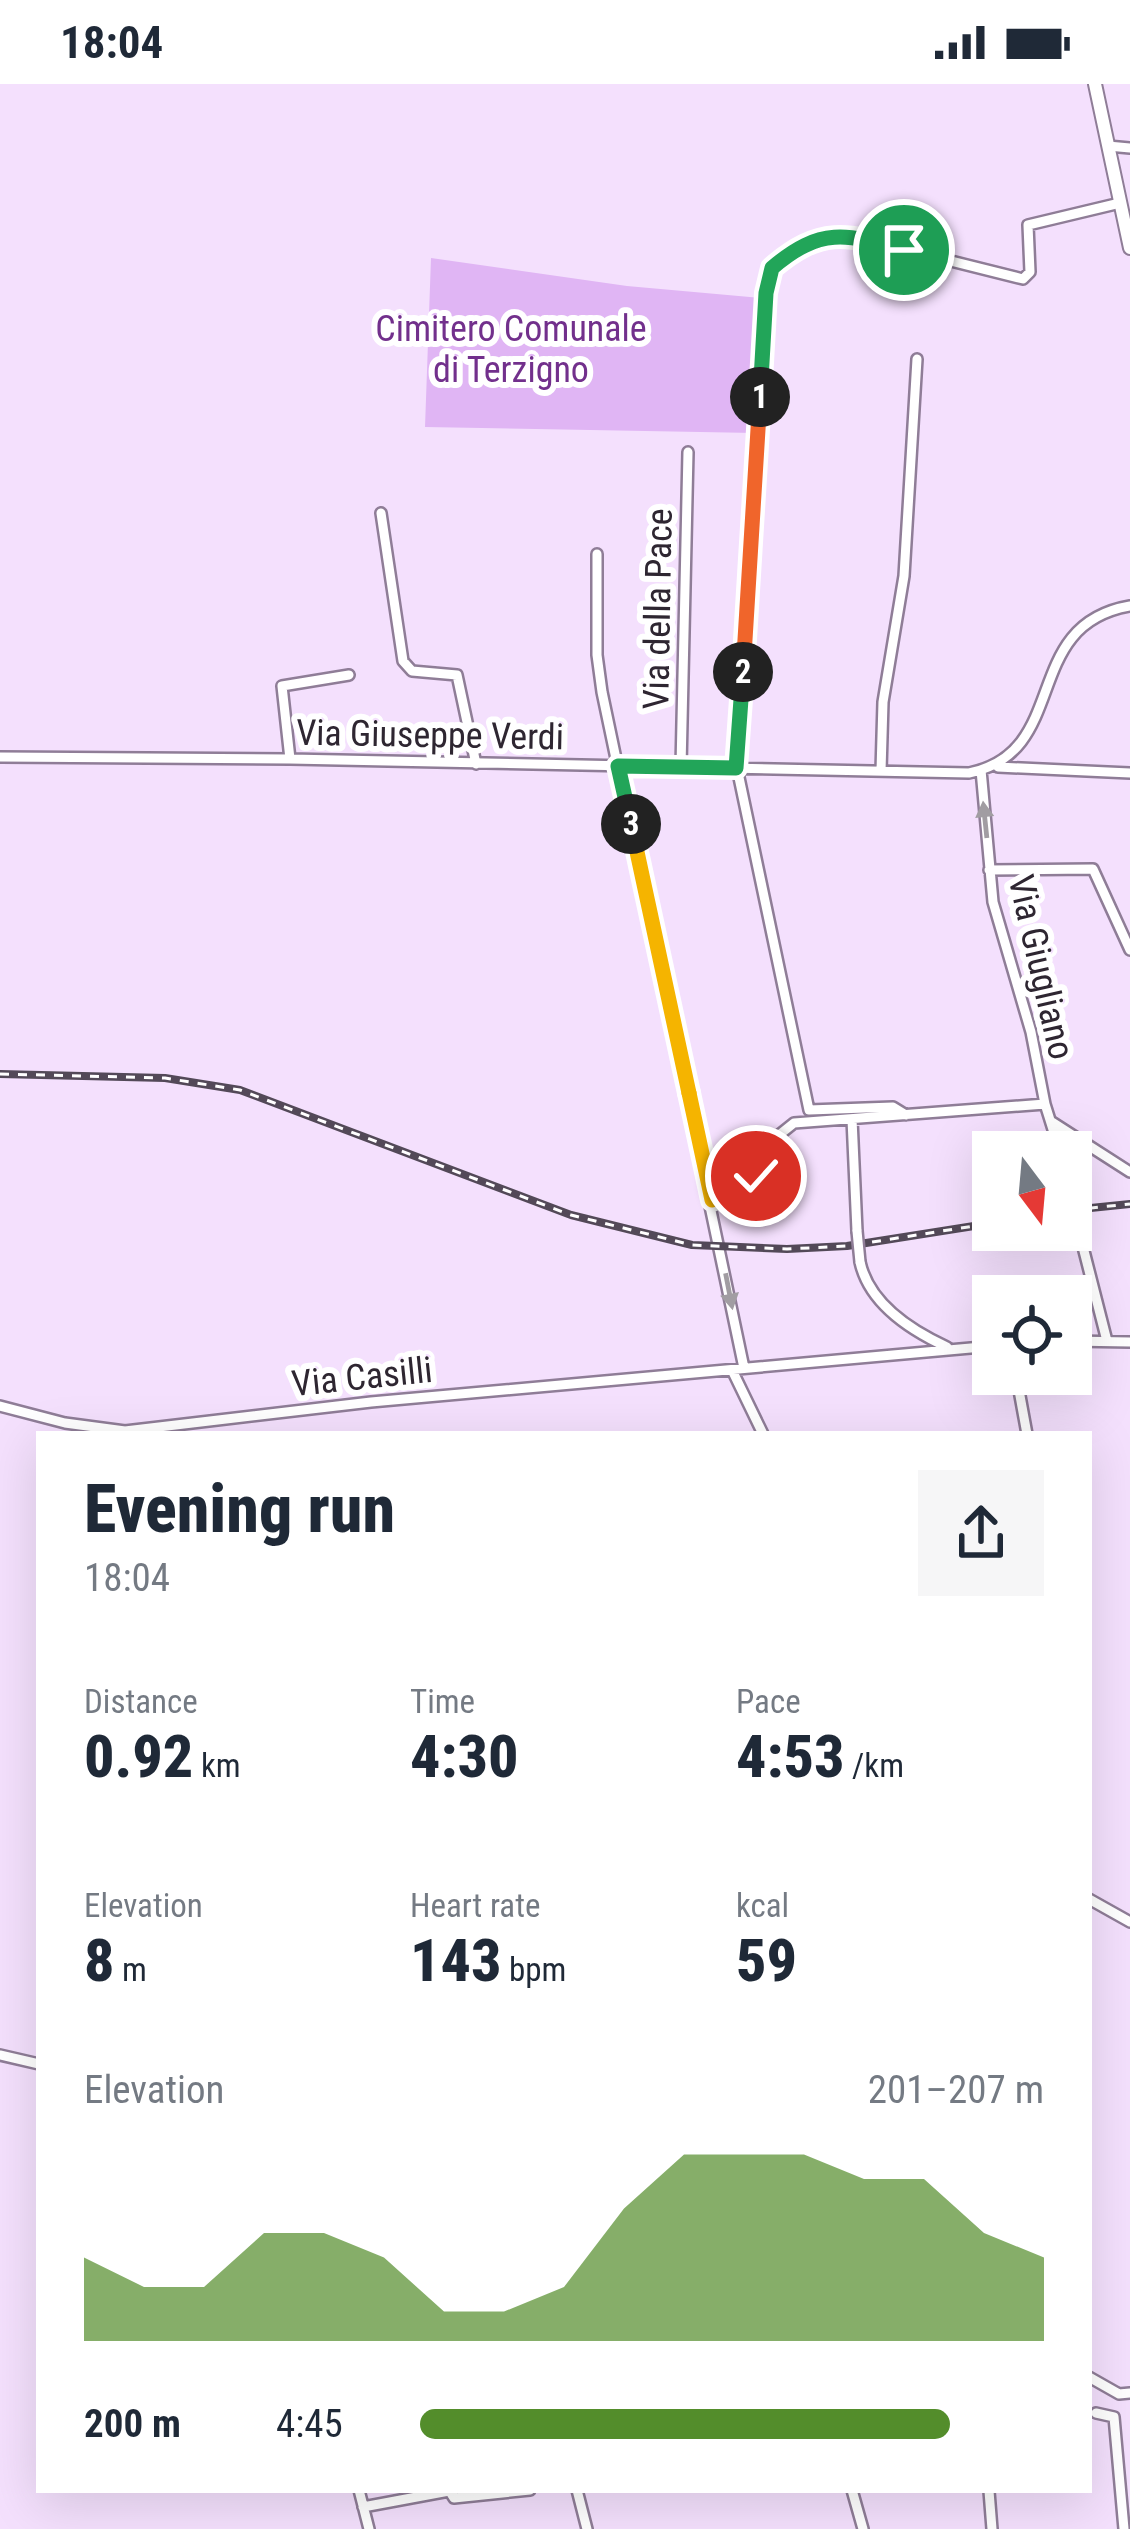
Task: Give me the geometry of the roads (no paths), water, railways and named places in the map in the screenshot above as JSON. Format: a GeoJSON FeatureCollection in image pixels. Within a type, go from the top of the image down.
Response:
{"type":"FeatureCollection","features":[{"type":"Feature","properties":{"kind":"main road"},"geometry":{"type":"LineString","coordinates":[[1095,84],[1130,248]]}},
{"type":"Feature","properties":{"kind":"street"},"geometry":{"type":"LineString","coordinates":[[1108,146],[1130,148]]}},
{"type":"Feature","properties":{"kind":"street"},"geometry":{"type":"LineString","coordinates":[[906,1115],[893,1107],[809,1110],[736,768],[766,293],[772,268],[819,237],[844,235],[1017,280],[1030,272],[1028,225],[1120,203]]}},
{"type":"Feature","properties":{"kind":"street"},"geometry":{"type":"LineString","coordinates":[[880,771],[883,702],[904,576],[917,359]]}},
{"type":"Feature","properties":{"kind":"street","name":"Via della Pace"},"geometry":{"type":"LineString","coordinates":[[681,767],[688,452]]}},
{"type":"Feature","properties":{"kind":"street"},"geometry":{"type":"LineString","coordinates":[[381,513],[403,661],[412,671],[457,675],[476,764]]}},
{"type":"Feature","properties":{"kind":"street"},"geometry":{"type":"LineString","coordinates":[[597,554],[598,672],[712,1200],[738,1369],[762,1431]]}},
{"type":"Feature","properties":{"kind":"street"},"geometry":{"type":"LineString","coordinates":[[994,766],[1023,744],[1065,643],[1104,611],[1130,606]]}},
{"type":"Feature","properties":{"kind":"street"},"geometry":{"type":"LineString","coordinates":[[290,759],[282,686],[349,675]]}},
{"type":"Feature","properties":{"kind":"street","name":"Via Giuseppe Verdi"},"geometry":{"type":"LineString","coordinates":[[0,757],[880,771],[994,766]]}},
{"type":"Feature","properties":{"kind":"street"},"geometry":{"type":"LineString","coordinates":[[994,766],[1130,773]]}},
{"type":"Feature","properties":{"kind":"street","name":"Via Giugliano"},"geometry":{"type":"LineString","coordinates":[[981,770],[992,902],[1054,1131]]}},
{"type":"Feature","properties":{"kind":"street"},"geometry":{"type":"LineString","coordinates":[[989,870],[1093,868],[1130,950]]}},
{"type":"Feature","properties":{"kind":"street"},"geometry":{"type":"LineString","coordinates":[[712,1200],[747,1188],[774,1139],[794,1123],[1045,1104]]}},
{"type":"Feature","properties":{"kind":"street"},"geometry":{"type":"LineString","coordinates":[[852,1119],[860,1262],[869,1290],[882,1305],[952,1350]]}},
{"type":"Feature","properties":{"kind":"street"},"geometry":{"type":"LineString","coordinates":[[1052,1122],[1130,1172]]}},
{"type":"Feature","properties":{"kind":"street"},"geometry":{"type":"LineString","coordinates":[[1084,1251],[1107,1341]]}},
{"type":"Feature","properties":{"kind":"street"},"geometry":{"type":"LineString","coordinates":[[1092,1341],[1130,1342]]}},
{"type":"Feature","properties":{"kind":"street","name":"Via Casilli"},"geometry":{"type":"LineString","coordinates":[[0,1406],[65,1423],[125,1431],[371,1402],[972,1348]]}},
{"type":"Feature","properties":{"kind":"street"},"geometry":{"type":"LineString","coordinates":[[1020,1395],[1026,1431]]}},
{"type":"Feature","properties":{"kind":"street"},"geometry":{"type":"LineString","coordinates":[[1092,1902],[1130,1922]]}},
{"type":"Feature","properties":{"kind":"street"},"geometry":{"type":"LineString","coordinates":[[0,2055],[36,2063]]}},
{"type":"Feature","properties":{"kind":"street"},"geometry":{"type":"LineString","coordinates":[[1092,2378],[1119,2393],[1130,2393]]}},
{"type":"Feature","properties":{"kind":"street"},"geometry":{"type":"LineString","coordinates":[[1096,2413],[1114,2417],[1124,2529]]}},
{"type":"Feature","properties":{"kind":"street"},"geometry":{"type":"LineString","coordinates":[[1118,2460],[1130,2452]]}},
{"type":"Feature","properties":{"kind":"street"},"geometry":{"type":"LineString","coordinates":[[360,2493],[368,2529]]}},
{"type":"Feature","properties":{"kind":"street"},"geometry":{"type":"LineString","coordinates":[[363,2507],[434,2493]]}},
{"type":"Feature","properties":{"kind":"street"},"geometry":{"type":"LineString","coordinates":[[451,2493],[454,2498],[502,2493]]}},
{"type":"Feature","properties":{"kind":"street"},"geometry":{"type":"LineString","coordinates":[[578,2493],[586,2529]]}},
{"type":"Feature","properties":{"kind":"street"},"geometry":{"type":"LineString","coordinates":[[853,2493],[863,2529]]}},
{"type":"Feature","properties":{"kind":"street"},"geometry":{"type":"LineString","coordinates":[[989,2493],[992,2529]]}},
{"type":"Feature","properties":{"kind":"railway"},"geometry":{"type":"LineString","coordinates":[[0,1074],[165,1078],[240,1090],[571,1215],[692,1245],[847,1246],[972,1226]]}},
{"type":"Feature","properties":{"kind":"railway"},"geometry":{"type":"LineString","coordinates":[[1092,1208],[1130,1204]]}},
{"type":"Feature","properties":{"kind":"park label","name":"Cimitero Comunale di Terzigno"},"geometry":{"type":"Point","coordinates":[511,350]}}]}
